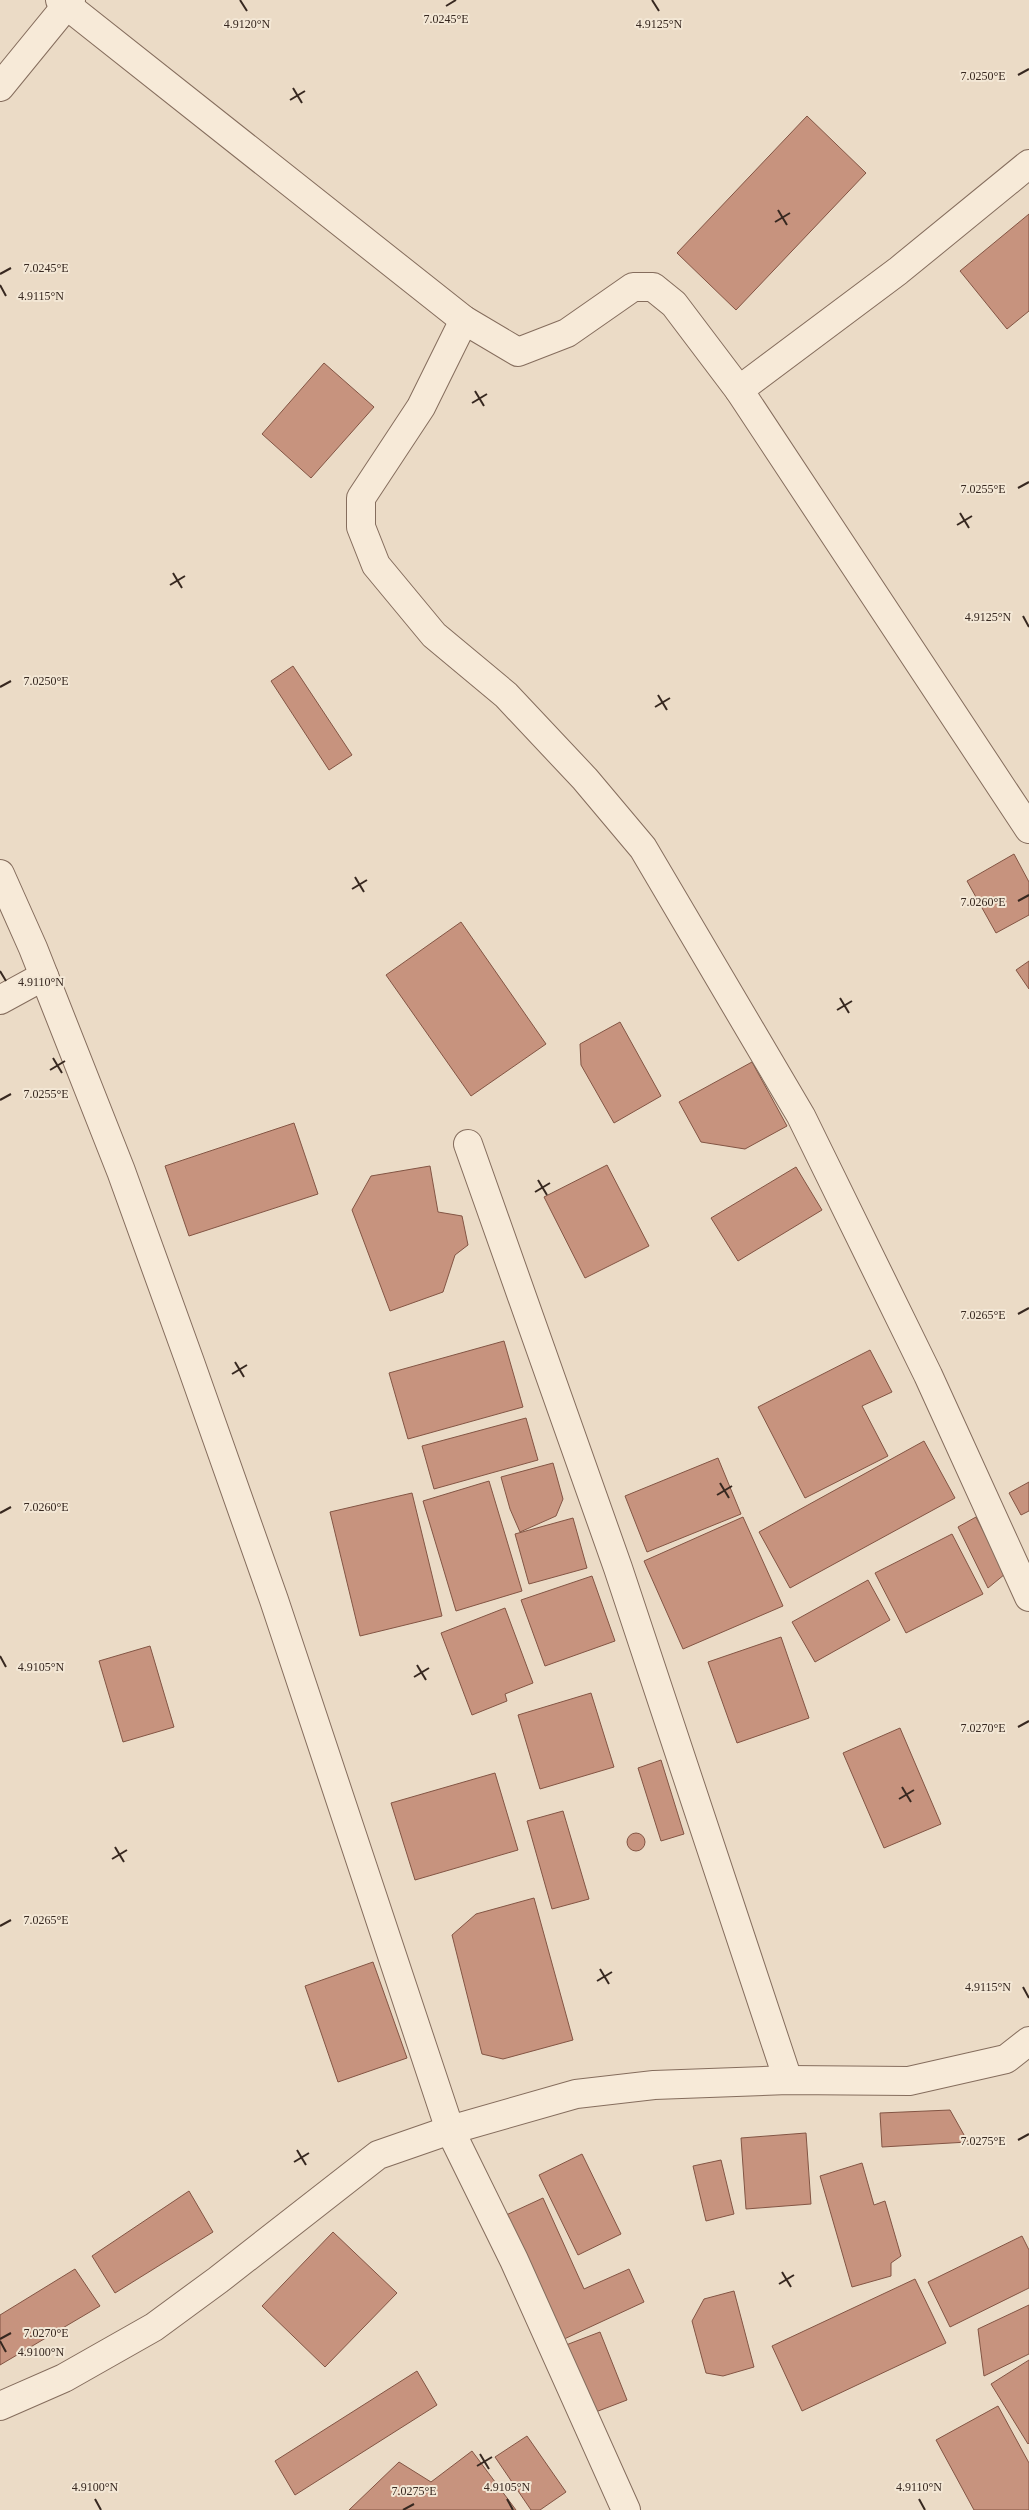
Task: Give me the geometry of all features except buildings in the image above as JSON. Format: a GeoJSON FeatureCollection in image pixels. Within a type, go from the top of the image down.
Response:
{"type":"FeatureCollection","features":[{"type":"Feature","properties":{"kind":"street"},"geometry":{"type":"LineString","coordinates":[[0,87],[66,2],[464,320],[518,352],[567,334],[633,287],[653,287],[674,304],[738,390],[1029,829]]}},
{"type":"Feature","properties":{"kind":"street"},"geometry":{"type":"LineString","coordinates":[[738,390],[898,271],[1029,164]]}},
{"type":"Feature","properties":{"kind":"street"},"geometry":{"type":"LineString","coordinates":[[464,320],[421,407],[361,498],[361,527],[376,565],[434,635],[506,696],[585,779],[643,848],[801,1116],[928,1375],[1029,1597]]}},
{"type":"Feature","properties":{"kind":"street"},"geometry":{"type":"LineString","coordinates":[[0,874],[44,976],[125,1180],[271,1590],[450,2130],[514,2260],[626,2510]]}},
{"type":"Feature","properties":{"kind":"street"},"geometry":{"type":"LineString","coordinates":[[0,1000],[44,976]]}},
{"type":"Feature","properties":{"kind":"street"},"geometry":{"type":"LineString","coordinates":[[468,1144],[618,1568],[788,2080]]}},
{"type":"Feature","properties":{"kind":"street"},"geometry":{"type":"LineString","coordinates":[[0,2406],[64,2378],[154,2327],[218,2280],[378,2155],[450,2130],[576,2094],[654,2085],[788,2080],[909,2081],[1006,2059],[1029,2041]]}}]}
